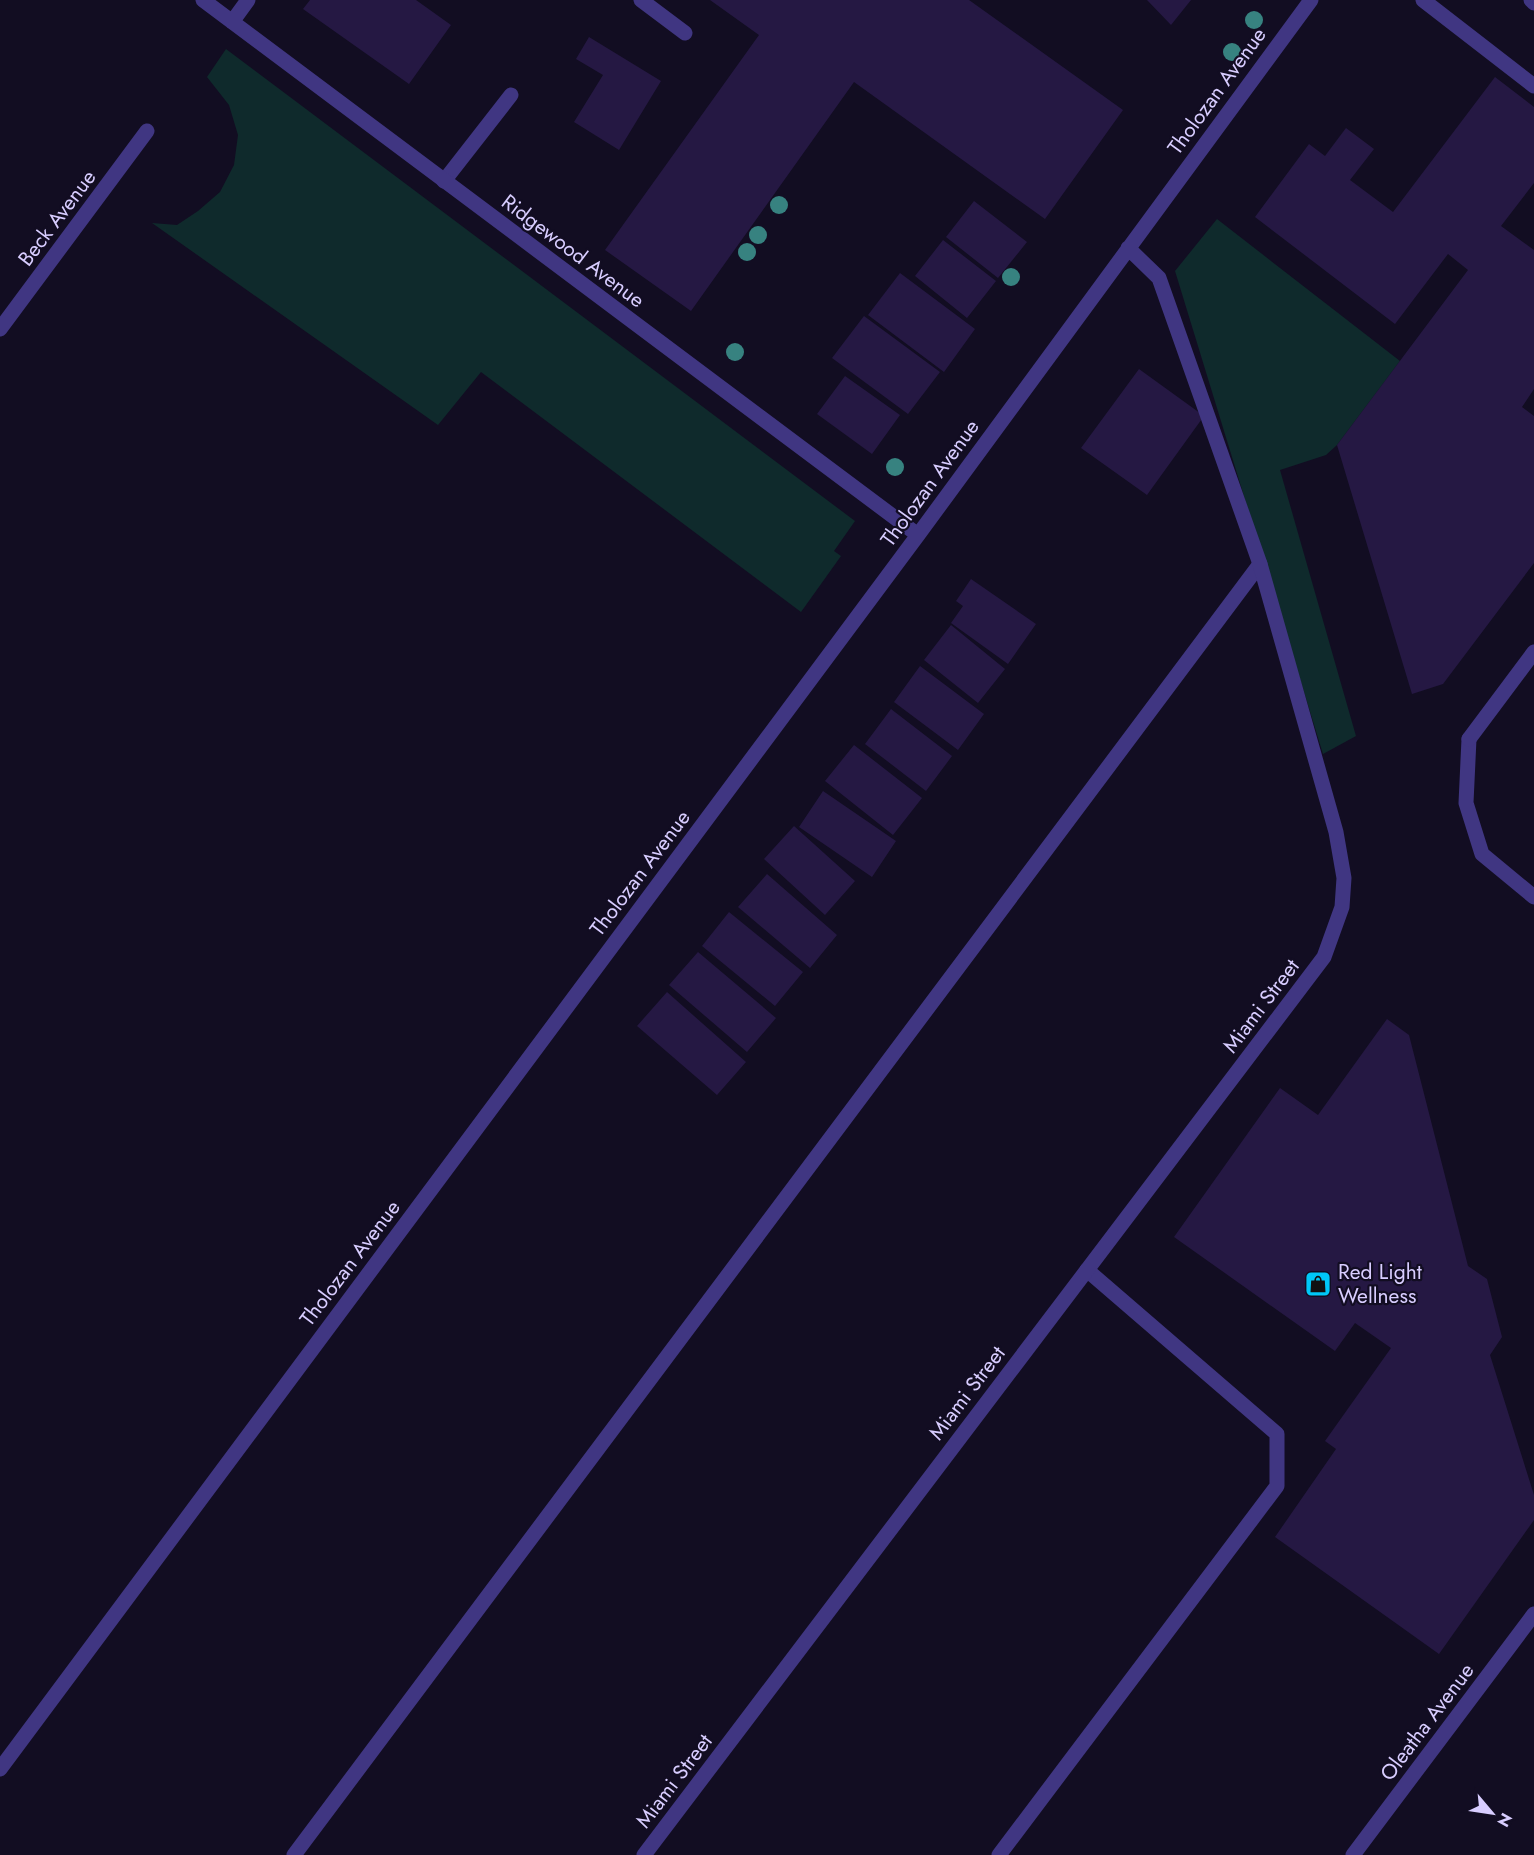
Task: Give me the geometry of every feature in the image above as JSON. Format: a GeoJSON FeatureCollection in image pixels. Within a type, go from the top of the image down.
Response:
{"type":"FeatureCollection","features":[{"type":"Feature","properties":{"kind":"street","name":"Ridgewood Avenue"},"geometry":{"type":"LineString","coordinates":[[203,0],[918,535]]}},
{"type":"Feature","properties":{"kind":"street"},"geometry":{"type":"LineString","coordinates":[[232,22],[248,0]]}},
{"type":"Feature","properties":{"kind":"street"},"geometry":{"type":"LineString","coordinates":[[641,0],[685,33]]}},
{"type":"Feature","properties":{"kind":"street","name":"Tholozan Avenue"},"geometry":{"type":"LineString","coordinates":[[0,1769],[918,535],[1311,0]]}},
{"type":"Feature","properties":{"kind":"street"},"geometry":{"type":"LineString","coordinates":[[1423,0],[1534,86]]}},
{"type":"Feature","properties":{"kind":"street"},"geometry":{"type":"LineString","coordinates":[[444,181],[510,95]]}},
{"type":"Feature","properties":{"kind":"street","name":"Beck Avenue"},"geometry":{"type":"LineString","coordinates":[[0,329],[147,131]]}},
{"type":"Feature","properties":{"kind":"street","name":"Miami Street"},"geometry":{"type":"LineString","coordinates":[[644,1855],[1324,957],[1342,907],[1344,878],[1336,832],[1260,564],[1159,278],[1128,248]]}},
{"type":"Feature","properties":{"kind":"street"},"geometry":{"type":"LineString","coordinates":[[294,1855],[1260,564]]}},
{"type":"Feature","properties":{"kind":"street"},"geometry":{"type":"LineString","coordinates":[[1534,652],[1469,739],[1466,803],[1482,854],[1534,897]]}},
{"type":"Feature","properties":{"kind":"street"},"geometry":{"type":"LineString","coordinates":[[999,1855],[1277,1486],[1277,1434],[1087,1270]]}},
{"type":"Feature","properties":{"kind":"street","name":"Oleatha Avenue"},"geometry":{"type":"LineString","coordinates":[[1353,1855],[1534,1614]]}},
{"type":"Feature","properties":{"kind":"green space"},"geometry":{"type":"Polygon","coordinates":[[[226,49],[855,521],[834,551],[841,556],[801,612],[481,372],[438,425],[152,223],[177,225],[198,211],[220,192],[234,165],[238,135],[229,105],[207,77],[226,49]]]}},
{"type":"Feature","properties":{"kind":"green space"},"geometry":{"type":"Polygon","coordinates":[[[1217,219],[1400,361],[1337,445],[1326,455],[1280,470],[1356,736],[1323,754],[1175,271],[1217,219]]]}},
{"type":"Feature","properties":{"kind":"building"},"geometry":{"type":"Polygon","coordinates":[[[310,0],[416,0],[451,25],[409,84],[303,9],[310,0]]]}},
{"type":"Feature","properties":{"kind":"building"},"geometry":{"type":"Polygon","coordinates":[[[710,0],[969,0],[1123,110],[1045,219],[854,82],[691,311],[605,250],[759,35],[710,0]]]}},
{"type":"Feature","properties":{"kind":"building"},"geometry":{"type":"Polygon","coordinates":[[[1147,0],[1191,0],[1171,25],[1147,0]]]}},
{"type":"Feature","properties":{"kind":"building"},"geometry":{"type":"Polygon","coordinates":[[[589,37],[661,81],[619,150],[574,122],[603,75],[576,59],[589,37]]]}},
{"type":"Feature","properties":{"kind":"building"},"geometry":{"type":"Polygon","coordinates":[[[1495,77],[1534,107],[1534,183],[1501,226],[1534,250],[1534,389],[1522,407],[1534,416],[1534,563],[1443,684],[1412,694],[1337,445],[1468,270],[1448,254],[1395,324],[1255,217],[1309,144],[1325,156],[1346,128],[1374,149],[1350,180],[1393,212],[1495,77]]]}},
{"type":"Feature","properties":{"kind":"building"},"geometry":{"type":"Polygon","coordinates":[[[974,201],[1027,242],[998,278],[946,237],[974,201]]]}},
{"type":"Feature","properties":{"kind":"building"},"geometry":{"type":"Polygon","coordinates":[[[943,240],[996,281],[967,318],[915,276],[943,240]]]}},
{"type":"Feature","properties":{"kind":"building"},"geometry":{"type":"Polygon","coordinates":[[[900,273],[975,329],[944,372],[868,315],[900,273]]]}},
{"type":"Feature","properties":{"kind":"building"},"geometry":{"type":"Polygon","coordinates":[[[864,316],[940,372],[908,414],[832,358],[864,316]]]}},
{"type":"Feature","properties":{"kind":"building"},"geometry":{"type":"Polygon","coordinates":[[[1139,369],[1204,416],[1147,495],[1081,448],[1139,369]]]}},
{"type":"Feature","properties":{"kind":"building"},"geometry":{"type":"Polygon","coordinates":[[[845,376],[900,415],[872,454],[817,414],[845,376]]]}},
{"type":"Feature","properties":{"kind":"building"},"geometry":{"type":"Polygon","coordinates":[[[971,579],[1036,624],[1008,664],[951,623],[963,606],[956,601],[971,579]]]}},
{"type":"Feature","properties":{"kind":"building"},"geometry":{"type":"Polygon","coordinates":[[[951,625],[1005,669],[978,703],[924,660],[951,625]]]}},
{"type":"Feature","properties":{"kind":"building"},"geometry":{"type":"Polygon","coordinates":[[[920,666],[984,714],[958,750],[894,702],[920,666]]]}},
{"type":"Feature","properties":{"kind":"building"},"geometry":{"type":"Polygon","coordinates":[[[891,709],[952,756],[926,791],[865,744],[891,709]]]}},
{"type":"Feature","properties":{"kind":"building"},"geometry":{"type":"Polygon","coordinates":[[[854,745],[922,798],[893,835],[825,781],[854,745]]]}},
{"type":"Feature","properties":{"kind":"building"},"geometry":{"type":"Polygon","coordinates":[[[823,791],[896,841],[872,877],[799,827],[823,791]]]}},
{"type":"Feature","properties":{"kind":"building"},"geometry":{"type":"Polygon","coordinates":[[[794,826],[855,881],[825,915],[764,859],[794,826]]]}},
{"type":"Feature","properties":{"kind":"building"},"geometry":{"type":"Polygon","coordinates":[[[767,874],[837,935],[810,968],[738,907],[767,874]]]}},
{"type":"Feature","properties":{"kind":"building"},"geometry":{"type":"Polygon","coordinates":[[[729,912],[803,972],[775,1006],[702,946],[729,912]]]}},
{"type":"Feature","properties":{"kind":"building"},"geometry":{"type":"Polygon","coordinates":[[[698,952],[776,1018],[747,1052],[669,985],[698,952]]]}},
{"type":"Feature","properties":{"kind":"building"},"geometry":{"type":"Polygon","coordinates":[[[667,992],[746,1062],[717,1095],[637,1026],[667,992]]]}},
{"type":"Feature","properties":{"kind":"building"},"geometry":{"type":"Polygon","coordinates":[[[1387,1019],[1409,1035],[1468,1266],[1487,1279],[1502,1337],[1490,1355],[1534,1495],[1534,1520],[1439,1654],[1275,1537],[1336,1449],[1325,1441],[1391,1348],[1355,1323],[1335,1351],[1174,1237],[1280,1088],[1318,1115],[1387,1019]]]}},
{"type":"Feature","properties":{"kind":"place","name":"Red Light Wellness"},"geometry":{"type":"Point","coordinates":[1318,1284]}}]}
